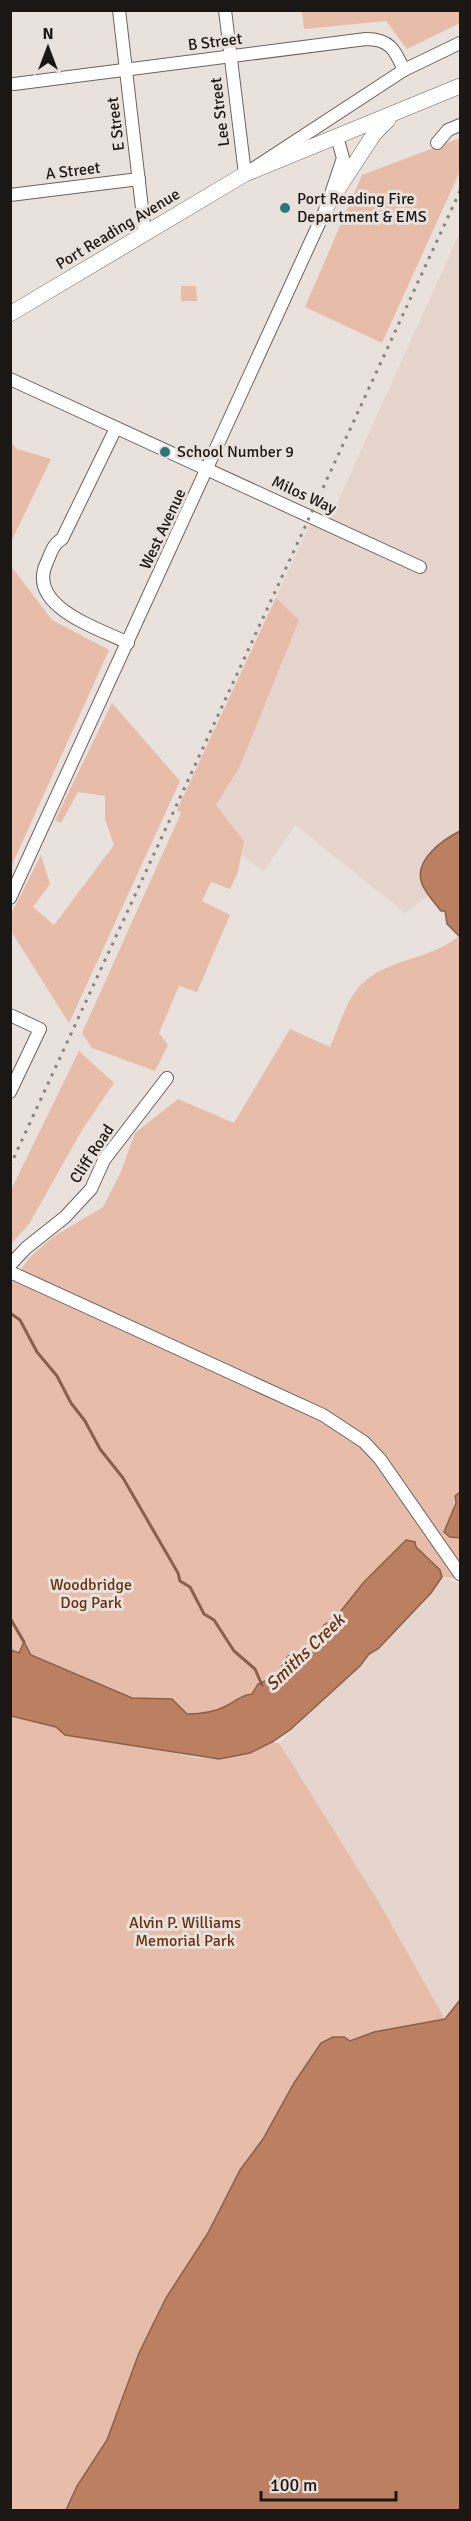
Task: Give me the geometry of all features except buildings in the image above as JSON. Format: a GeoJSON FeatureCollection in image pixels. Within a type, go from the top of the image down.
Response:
{"type":"FeatureCollection","features":[{"type":"Feature","properties":{"kind":"main road","name":"Port Reading Avenue"},"geometry":{"type":"LineString","coordinates":[[10,314],[244,174],[460,86]]}},
{"type":"Feature","properties":{"kind":"main road"},"geometry":{"type":"LineString","coordinates":[[327,206],[374,134],[393,115]]}},
{"type":"Feature","properties":{"kind":"street","name":"E Street"},"geometry":{"type":"LineString","coordinates":[[119,10],[145,234]]}},
{"type":"Feature","properties":{"kind":"street","name":"Lee Street"},"geometry":{"type":"LineString","coordinates":[[225,10],[244,174]]}},
{"type":"Feature","properties":{"kind":"street","name":"B Street"},"geometry":{"type":"LineString","coordinates":[[14,84],[375,39],[392,45],[404,70]]}},
{"type":"Feature","properties":{"kind":"street","name":"Port Reading Avenue"},"geometry":{"type":"LineString","coordinates":[[244,174],[404,70],[460,44]]}},
{"type":"Feature","properties":{"kind":"street"},"geometry":{"type":"LineString","coordinates":[[436,143],[448,130],[460,125]]}},
{"type":"Feature","properties":{"kind":"street","name":"West Avenue"},"geometry":{"type":"LineString","coordinates":[[10,898],[129,643],[327,206],[343,158],[338,137]]}},
{"type":"Feature","properties":{"kind":"street","name":"A Street"},"geometry":{"type":"LineString","coordinates":[[10,195],[140,179]]}},
{"type":"Feature","properties":{"kind":"street","name":"Milos Way"},"geometry":{"type":"LineString","coordinates":[[10,379],[420,567]]}},
{"type":"Feature","properties":{"kind":"street"},"geometry":{"type":"LineString","coordinates":[[116,428],[62,539],[56,543],[51,552],[42,572],[41,582],[58,608],[129,643]]}},
{"type":"Feature","properties":{"kind":"street"},"geometry":{"type":"LineString","coordinates":[[10,1015],[40,1029],[10,1092]]}},
{"type":"Feature","properties":{"kind":"street","name":"Cliff Road"},"geometry":{"type":"LineString","coordinates":[[10,1265],[26,1248],[66,1217],[91,1189],[104,1160],[167,1078]]}},
{"type":"Feature","properties":{"kind":"street"},"geometry":{"type":"LineString","coordinates":[[10,1272],[322,1414],[364,1443],[380,1459],[460,1574]]}},
{"type":"Feature","properties":{"kind":"shaded area"},"geometry":{"type":"Polygon","coordinates":[[[460,232],[460,831],[449,836],[432,853],[422,885],[429,895],[405,913],[295,825],[264,871],[177,810],[311,522],[326,528],[460,232]]]}},
{"type":"Feature","properties":{"kind":"shaded area"},"geometry":{"type":"Polygon","coordinates":[[[444,1578],[460,1584],[460,2000],[445,2019],[380,1904],[279,1744],[444,1578]]]}},
{"type":"Feature","properties":{"kind":"green space"},"geometry":{"type":"Polygon","coordinates":[[[302,11],[460,11],[460,23],[407,49],[386,21],[304,29],[302,11]]]}},
{"type":"Feature","properties":{"kind":"green space"},"geometry":{"type":"Polygon","coordinates":[[[460,138],[460,171],[382,343],[305,307],[362,175],[460,138]]]}},
{"type":"Feature","properties":{"kind":"green space"},"geometry":{"type":"Polygon","coordinates":[[[181,286],[196,286],[197,301],[181,301],[181,286]]]}},
{"type":"Feature","properties":{"kind":"green space"},"geometry":{"type":"Polygon","coordinates":[[[11,443],[17,449],[51,459],[11,542],[11,443]]]}},
{"type":"Feature","properties":{"kind":"green space"},"geometry":{"type":"Polygon","coordinates":[[[11,566],[52,620],[109,650],[11,867],[11,566]]]}},
{"type":"Feature","properties":{"kind":"green space"},"geometry":{"type":"Polygon","coordinates":[[[276,598],[299,620],[240,766],[216,805],[244,841],[238,872],[230,889],[211,882],[202,901],[230,915],[197,992],[179,986],[159,1033],[168,1045],[155,1071],[92,1048],[82,1033],[181,813],[177,810],[276,598]]]}},
{"type":"Feature","properties":{"kind":"green space"},"geometry":{"type":"Polygon","coordinates":[[[112,703],[180,781],[69,1023],[11,931],[11,914],[41,855],[50,884],[33,907],[54,925],[114,845],[105,819],[105,796],[78,792],[61,823],[55,820],[112,703]]]}},
{"type":"Feature","properties":{"kind":"green space","name":"Woodbridge Dog Park"},"geometry":{"type":"Polygon","coordinates":[[[459,936],[460,1492],[455,1496],[450,1537],[460,1538],[460,1578],[442,1577],[440,1570],[406,1540],[364,1582],[336,1617],[324,1625],[320,1633],[298,1654],[288,1656],[271,1680],[258,1684],[252,1694],[242,1696],[223,1708],[205,1713],[183,1712],[155,1698],[135,1699],[120,1694],[31,1655],[24,1643],[19,1653],[11,1650],[11,1284],[30,1257],[53,1237],[103,1207],[120,1174],[135,1133],[178,1099],[234,1123],[290,1029],[330,1047],[348,1005],[355,992],[365,981],[390,966],[433,951],[459,936]]]}},
{"type":"Feature","properties":{"kind":"green space"},"geometry":{"type":"Polygon","coordinates":[[[79,1051],[114,1083],[82,1130],[29,1224],[11,1244],[11,1190],[79,1051]]]}},
{"type":"Feature","properties":{"kind":"green space","name":"Alvin P. Williams Memorial Park"},"geometry":{"type":"Polygon","coordinates":[[[11,1716],[57,1727],[65,1735],[98,1738],[199,1758],[219,1759],[250,1753],[272,1742],[279,1743],[380,1904],[445,2019],[374,2032],[350,2041],[321,2043],[294,2083],[263,2139],[240,2170],[208,2233],[166,2298],[139,2353],[107,2440],[66,2510],[11,2510],[11,1716]]]}},
{"type":"Feature","properties":{"kind":"water"},"geometry":{"type":"Polygon","coordinates":[[[460,831],[460,937],[447,924],[445,911],[441,911],[426,891],[420,875],[425,859],[431,852],[460,831]]]}},
{"type":"Feature","properties":{"kind":"water"},"geometry":{"type":"Polygon","coordinates":[[[460,1492],[460,1538],[450,1537],[444,1532],[456,1503],[455,1496],[460,1492]]]}},
{"type":"Feature","properties":{"kind":"water","name":"Smiths Creek"},"geometry":{"type":"Polygon","coordinates":[[[406,1540],[415,1542],[416,1547],[440,1570],[442,1577],[431,1593],[378,1649],[369,1654],[360,1666],[290,1730],[250,1753],[219,1759],[65,1735],[56,1727],[11,1716],[11,1650],[19,1653],[24,1642],[31,1655],[132,1698],[172,1699],[187,1714],[222,1708],[241,1697],[252,1694],[258,1684],[276,1676],[288,1656],[298,1654],[320,1633],[324,1625],[336,1617],[364,1582],[406,1540]]]}},
{"type":"Feature","properties":{"kind":"water"},"geometry":{"type":"Polygon","coordinates":[[[460,2000],[460,2510],[66,2510],[77,2486],[107,2440],[139,2353],[166,2298],[208,2233],[240,2170],[263,2139],[294,2083],[321,2043],[333,2037],[344,2037],[350,2041],[374,2032],[445,2019],[460,2000]]]}},
{"type":"Feature","properties":{"kind":"waterway","name":"Smiths Creek"},"geometry":{"type":"LineString","coordinates":[[10,1313],[20,1320],[37,1352],[57,1376],[100,1449],[123,1478],[178,1573],[180,1581],[190,1587],[204,1614],[214,1620],[234,1651],[255,1669],[262,1685]]}},
{"type":"Feature","properties":{"kind":"waterway"},"geometry":{"type":"LineString","coordinates":[[10,1618],[24,1642]]}},
{"type":"Feature","properties":{"kind":"railway"},"geometry":{"type":"LineString","coordinates":[[10,1166],[460,191]]}},
{"type":"Feature","properties":{"kind":"place","name":"Port Reading Fire Department & EMS"},"geometry":{"type":"Point","coordinates":[285,208]}},
{"type":"Feature","properties":{"kind":"place","name":"School Number 9"},"geometry":{"type":"Point","coordinates":[165,452]}}]}
